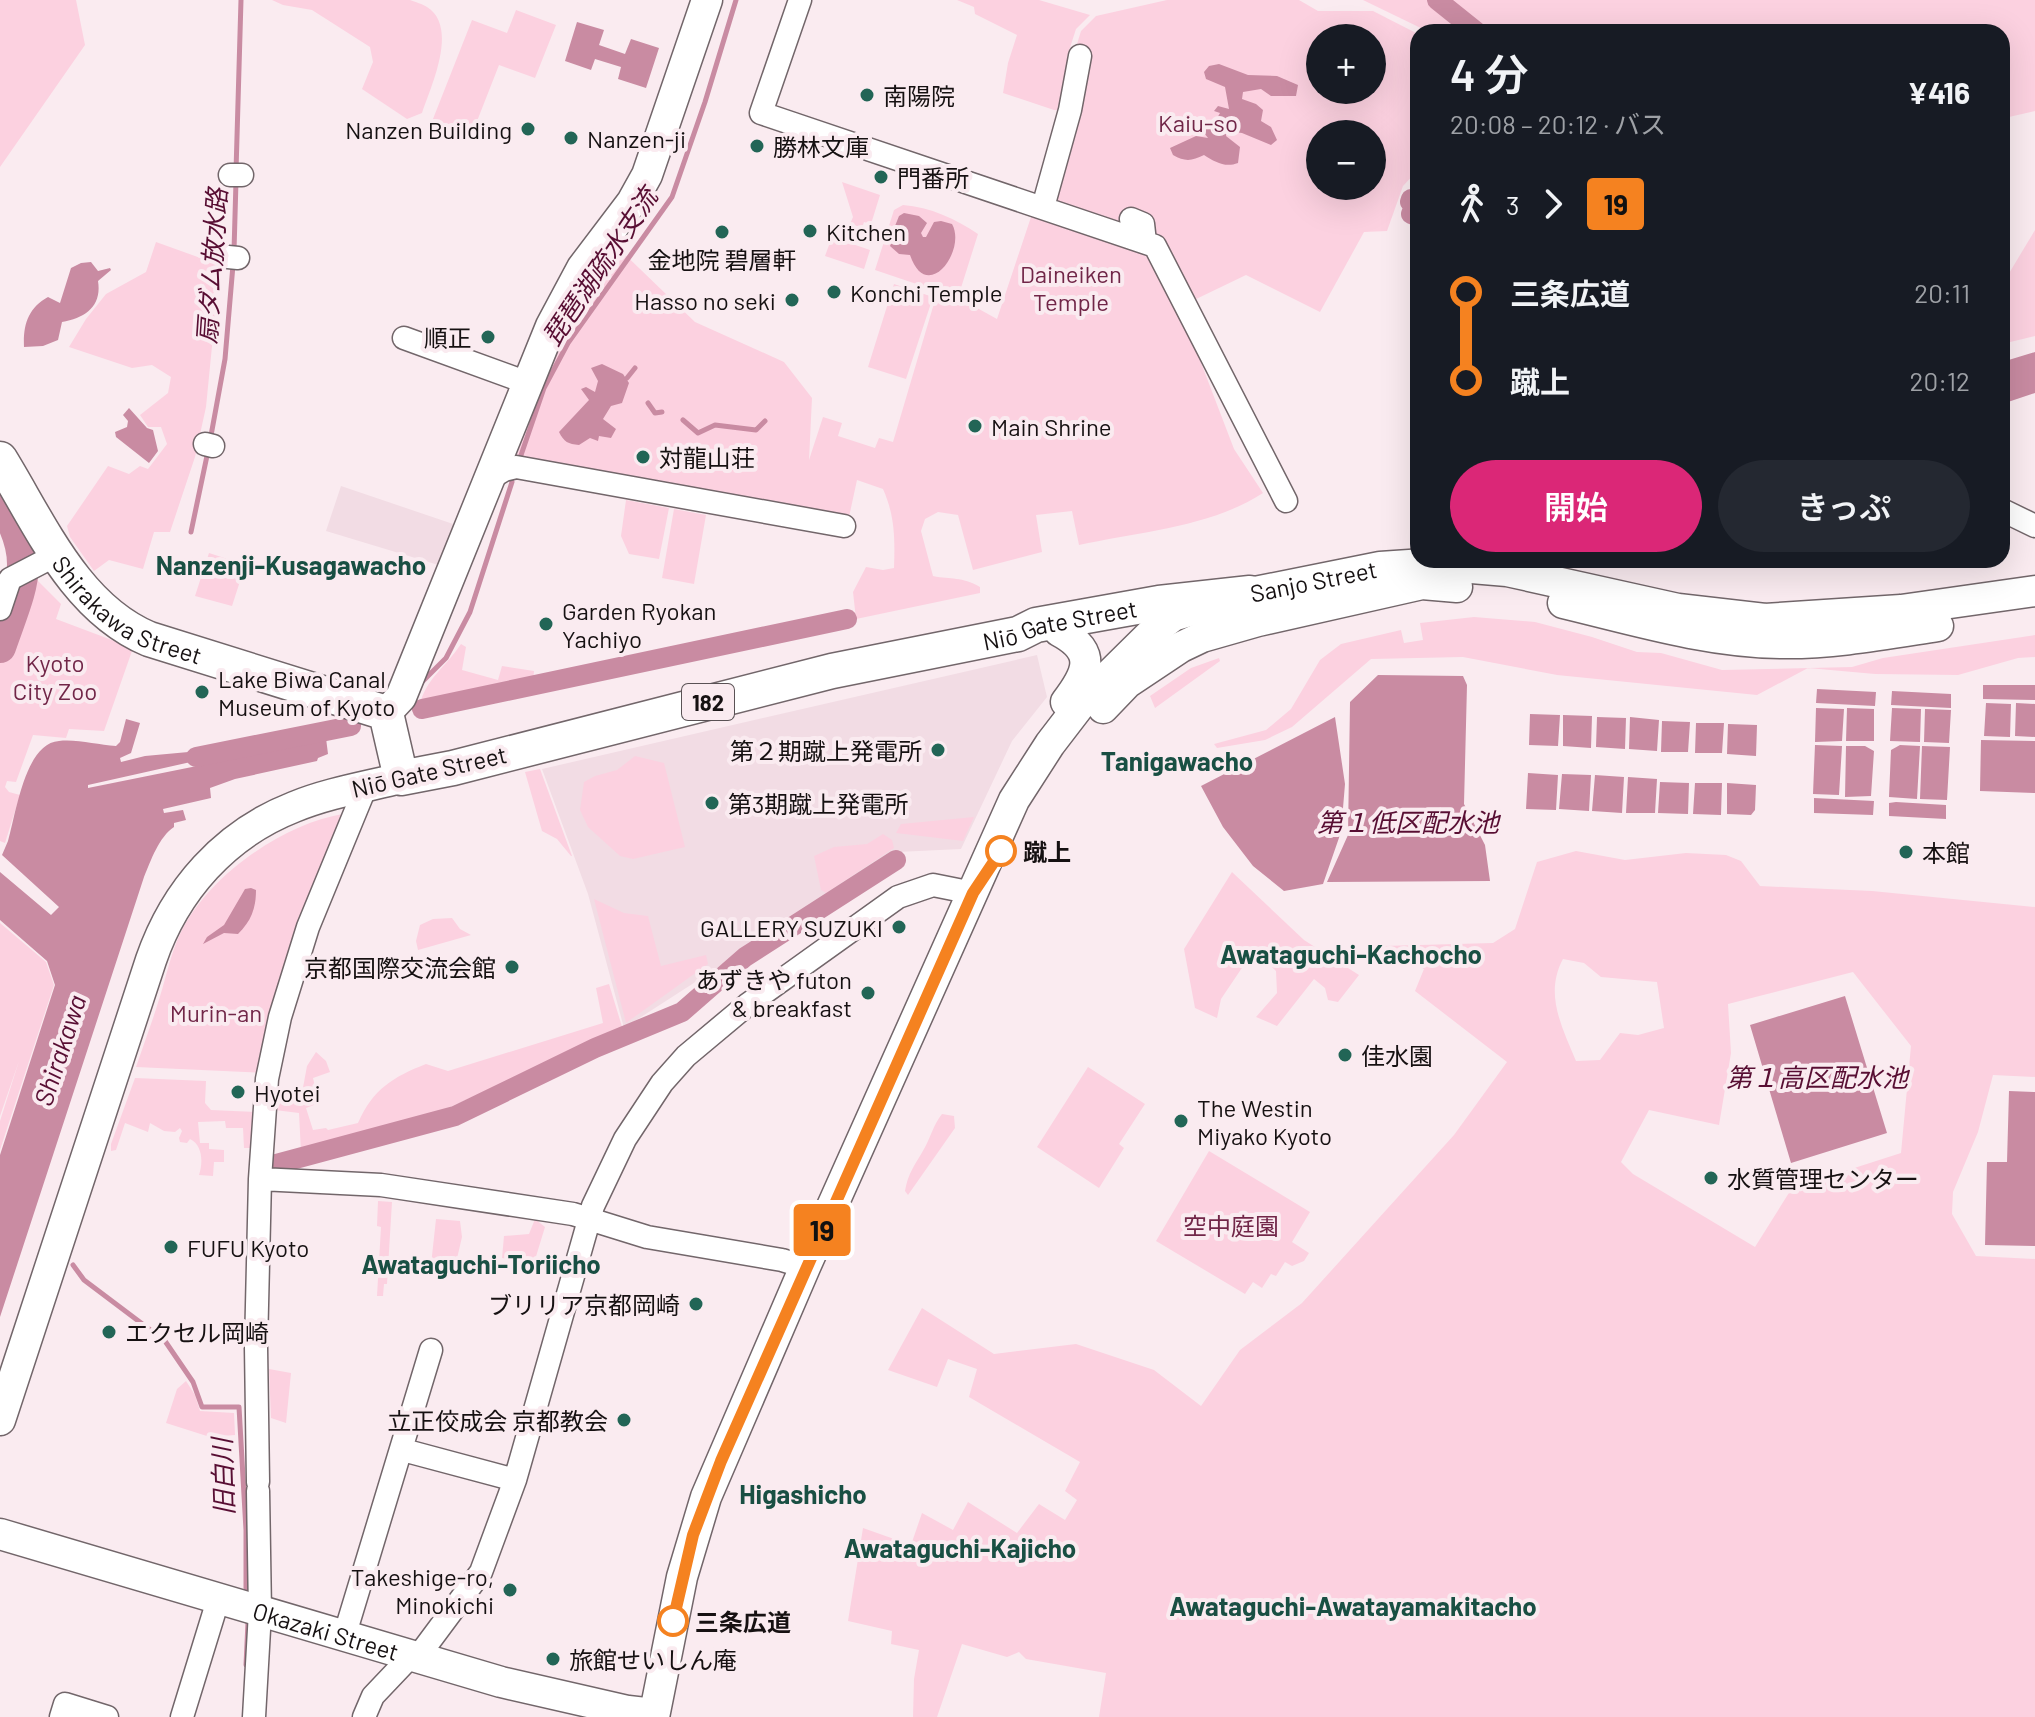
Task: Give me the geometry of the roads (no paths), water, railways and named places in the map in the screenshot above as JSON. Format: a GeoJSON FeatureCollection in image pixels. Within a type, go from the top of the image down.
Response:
{"type":"FeatureCollection","features":[{"type":"Feature","properties":{"kind":"main road"},"geometry":{"type":"LineString","coordinates":[[398,763],[386,713],[401,697],[565,297],[582,268],[632,202],[647,175],[707,0]]}},
{"type":"Feature","properties":{"kind":"main road","name":"Shirakawa Street"},"geometry":{"type":"LineString","coordinates":[[0,459],[47,559],[125,627],[141,636],[386,713]]}},
{"type":"Feature","properties":{"kind":"main road","name":"Sanjo Street"},"geometry":{"type":"LineString","coordinates":[[654,1715],[693,1535],[721,1461],[1014,800],[1050,744],[1083,701],[1115,667],[1173,616],[1250,593],[1380,567],[1410,565]]}},
{"type":"Feature","properties":{"kind":"main road","name":"Sanjo Street"},"geometry":{"type":"LineString","coordinates":[[1471,568],[1507,571],[1678,609],[1765,619],[1944,606],[2035,591]]}},
{"type":"Feature","properties":{"kind":"main road"},"geometry":{"type":"LineString","coordinates":[[1173,616],[1254,608],[1376,583],[1422,584]]}},
{"type":"Feature","properties":{"kind":"main road","name":"Sanjo Street"},"geometry":{"type":"LineString","coordinates":[[973,893],[1083,733],[1111,699],[1181,647],[1219,632],[1422,584],[1524,593],[1677,631],[1779,643],[1855,638],[2035,610]]}},
{"type":"Feature","properties":{"kind":"main road","name":"Niō Gate Street"},"geometry":{"type":"LineString","coordinates":[[0,1420],[151,960],[171,914],[200,873],[223,849],[250,829],[295,806],[366,786],[398,763],[453,768],[832,671],[1018,634],[1036,625],[1159,603],[1250,593]]}},
{"type":"Feature","properties":{"kind":"main road","name":"182"},"geometry":{"type":"LineString","coordinates":[[1018,634],[1173,616]]}},
{"type":"Feature","properties":{"kind":"main road"},"geometry":{"type":"LineString","coordinates":[[973,893],[986,849],[1015,780],[1037,741],[1086,669],[1087,662],[1080,647],[1059,631]]}},
{"type":"Feature","properties":{"kind":"main road","name":"Okazaki Street"},"geometry":{"type":"LineString","coordinates":[[0,1534],[501,1682],[654,1715]]}},
{"type":"Feature","properties":{"kind":"street"},"geometry":{"type":"LineString","coordinates":[[800,0],[761,113],[1155,246],[1286,501]]}},
{"type":"Feature","properties":{"kind":"street"},"geometry":{"type":"LineString","coordinates":[[1043,207],[1070,110],[1080,56]]}},
{"type":"Feature","properties":{"kind":"street"},"geometry":{"type":"LineString","coordinates":[[1131,219],[1143,224],[1145,242]]}},
{"type":"Feature","properties":{"kind":"street"},"geometry":{"type":"LineString","coordinates":[[404,338],[528,383]]}},
{"type":"Feature","properties":{"kind":"street"},"geometry":{"type":"LineString","coordinates":[[489,479],[504,470],[521,468],[844,526]]}},
{"type":"Feature","properties":{"kind":"street"},"geometry":{"type":"LineString","coordinates":[[2010,514],[2035,526]]}},
{"type":"Feature","properties":{"kind":"street"},"geometry":{"type":"LineString","coordinates":[[0,609],[10,579],[47,559]]}},
{"type":"Feature","properties":{"kind":"street"},"geometry":{"type":"LineString","coordinates":[[254,1717],[260,1612],[256,1347],[260,1179],[267,1079],[280,1017],[308,927],[366,786]]}},
{"type":"Feature","properties":{"kind":"street"},"geometry":{"type":"LineString","coordinates":[[364,1717],[373,1696],[414,1657],[481,1572],[515,1480],[593,1206],[610,1166],[644,1109],[674,1068],[719,1027],[898,897],[933,885],[973,893]]}},
{"type":"Feature","properties":{"kind":"street"},"geometry":{"type":"LineString","coordinates":[[260,1179],[381,1185],[573,1214],[647,1237],[782,1260],[805,1267]]}},
{"type":"Feature","properties":{"kind":"street"},"geometry":{"type":"LineString","coordinates":[[344,1637],[431,1350]]}},
{"type":"Feature","properties":{"kind":"street"},"geometry":{"type":"LineString","coordinates":[[403,1450],[515,1480]]}},
{"type":"Feature","properties":{"kind":"street"},"geometry":{"type":"LineString","coordinates":[[182,1717],[218,1600]]}},
{"type":"Feature","properties":{"kind":"street"},"geometry":{"type":"LineString","coordinates":[[61,1717],[65,1704],[107,1717]]}},
{"type":"Feature","properties":{"kind":"water"},"geometry":{"type":"Polygon","coordinates":[[[577,22],[604,30],[599,45],[625,54],[631,39],[659,48],[646,88],[618,79],[621,67],[595,59],[591,70],[565,61],[577,22]]]}},
{"type":"Feature","properties":{"kind":"water"},"geometry":{"type":"Polygon","coordinates":[[[1219,64],[1248,75],[1277,76],[1298,85],[1296,96],[1271,96],[1261,89],[1243,92],[1242,99],[1263,110],[1261,121],[1271,127],[1277,140],[1271,145],[1242,133],[1227,131],[1226,136],[1240,147],[1238,163],[1224,165],[1204,155],[1196,159],[1181,159],[1173,155],[1170,148],[1196,136],[1208,138],[1201,129],[1206,121],[1216,120],[1220,113],[1214,111],[1218,106],[1229,109],[1225,87],[1206,79],[1204,72],[1209,66],[1219,64]]]}},
{"type":"Feature","properties":{"kind":"water"},"geometry":{"type":"Polygon","coordinates":[[[904,213],[919,216],[927,223],[921,233],[923,237],[926,237],[934,222],[952,224],[954,247],[943,268],[935,274],[926,275],[917,269],[910,255],[899,254],[890,246],[892,241],[897,241],[898,237],[893,231],[899,216],[904,213]]]}},
{"type":"Feature","properties":{"kind":"water"},"geometry":{"type":"Polygon","coordinates":[[[91,262],[98,271],[111,270],[98,281],[95,304],[85,314],[62,322],[58,340],[43,346],[24,347],[26,324],[31,312],[48,297],[60,303],[71,268],[91,262]]]}},
{"type":"Feature","properties":{"kind":"water"},"geometry":{"type":"Polygon","coordinates":[[[2035,352],[2035,393],[2010,401],[2010,360],[2035,352]]]}},
{"type":"Feature","properties":{"kind":"water"},"geometry":{"type":"Polygon","coordinates":[[[602,364],[623,374],[629,383],[622,403],[611,406],[603,419],[616,429],[611,438],[599,436],[598,441],[590,438],[579,445],[569,443],[559,432],[589,400],[581,389],[586,387],[595,392],[598,381],[591,368],[602,364]]]}},
{"type":"Feature","properties":{"kind":"water"},"geometry":{"type":"Polygon","coordinates":[[[129,408],[147,428],[153,430],[158,451],[149,463],[116,437],[115,432],[127,427],[128,421],[123,415],[129,408]]]}},
{"type":"Feature","properties":{"kind":"water","name":"第１低区配水池"},"geometry":{"type":"Polygon","coordinates":[[[1378,675],[1463,676],[1467,685],[1464,804],[1485,845],[1490,881],[1327,882],[1348,835],[1350,702],[1378,675]]]}},
{"type":"Feature","properties":{"kind":"water"},"geometry":{"type":"Polygon","coordinates":[[[1983,685],[2035,685],[2035,700],[1983,699],[1983,685]]]}},
{"type":"Feature","properties":{"kind":"water"},"geometry":{"type":"Polygon","coordinates":[[[1817,689],[1876,692],[1875,706],[1816,703],[1817,689]]]}},
{"type":"Feature","properties":{"kind":"water"},"geometry":{"type":"Polygon","coordinates":[[[1892,691],[1951,694],[1951,708],[1891,705],[1892,691]]]}},
{"type":"Feature","properties":{"kind":"water"},"geometry":{"type":"Polygon","coordinates":[[[1986,703],[2011,704],[2010,737],[1984,736],[1986,703]]]}},
{"type":"Feature","properties":{"kind":"water"},"geometry":{"type":"Polygon","coordinates":[[[2016,703],[2035,704],[2035,737],[2015,736],[2016,703]]]}},
{"type":"Feature","properties":{"kind":"water"},"geometry":{"type":"Polygon","coordinates":[[[1816,708],[1844,709],[1842,741],[1815,742],[1816,708]]]}},
{"type":"Feature","properties":{"kind":"water"},"geometry":{"type":"Polygon","coordinates":[[[1847,708],[1874,709],[1874,741],[1846,741],[1847,708]]]}},
{"type":"Feature","properties":{"kind":"water"},"geometry":{"type":"Polygon","coordinates":[[[1892,708],[1921,709],[1920,742],[1890,741],[1892,708]]]}},
{"type":"Feature","properties":{"kind":"water"},"geometry":{"type":"Polygon","coordinates":[[[1925,709],[1951,710],[1949,743],[1924,742],[1925,709]]]}},
{"type":"Feature","properties":{"kind":"water"},"geometry":{"type":"Polygon","coordinates":[[[1530,714],[1560,715],[1558,746],[1529,745],[1530,714]]]}},
{"type":"Feature","properties":{"kind":"water"},"geometry":{"type":"Polygon","coordinates":[[[1563,715],[1592,716],[1591,748],[1563,746],[1563,715]]]}},
{"type":"Feature","properties":{"kind":"water"},"geometry":{"type":"Polygon","coordinates":[[[1335,717],[1345,784],[1341,832],[1323,884],[1284,891],[1253,866],[1223,827],[1201,786],[1335,717]]]}},
{"type":"Feature","properties":{"kind":"water"},"geometry":{"type":"Polygon","coordinates":[[[1597,717],[1626,718],[1625,749],[1596,747],[1597,717]]]}},
{"type":"Feature","properties":{"kind":"water"},"geometry":{"type":"Polygon","coordinates":[[[1630,717],[1659,720],[1657,751],[1629,749],[1630,717]]]}},
{"type":"Feature","properties":{"kind":"water"},"geometry":{"type":"Polygon","coordinates":[[[126,719],[140,723],[131,753],[120,758],[121,762],[145,756],[221,749],[222,755],[88,785],[88,788],[326,738],[328,754],[317,761],[235,779],[210,788],[211,798],[163,809],[164,813],[183,810],[186,820],[174,823],[156,849],[144,877],[0,1317],[0,1155],[55,985],[47,961],[0,920],[0,872],[51,915],[59,907],[2,855],[24,782],[38,754],[47,745],[59,741],[116,746],[126,719]]]}},
{"type":"Feature","properties":{"kind":"water"},"geometry":{"type":"Polygon","coordinates":[[[1662,721],[1690,722],[1688,752],[1661,752],[1662,721]]]}},
{"type":"Feature","properties":{"kind":"water"},"geometry":{"type":"Polygon","coordinates":[[[1696,723],[1724,723],[1722,753],[1695,753],[1696,723]]]}},
{"type":"Feature","properties":{"kind":"water"},"geometry":{"type":"Polygon","coordinates":[[[1728,724],[1757,725],[1756,756],[1727,754],[1728,724]]]}},
{"type":"Feature","properties":{"kind":"water"},"geometry":{"type":"Polygon","coordinates":[[[1981,740],[2035,741],[2035,793],[1980,791],[1981,740]]]}},
{"type":"Feature","properties":{"kind":"water"},"geometry":{"type":"Polygon","coordinates":[[[1815,745],[1842,746],[1839,795],[1813,794],[1815,745]]]}},
{"type":"Feature","properties":{"kind":"water"},"geometry":{"type":"Polygon","coordinates":[[[1900,745],[1920,746],[1917,799],[1889,797],[1891,750],[1900,745]]]}},
{"type":"Feature","properties":{"kind":"water"},"geometry":{"type":"Polygon","coordinates":[[[1846,746],[1865,746],[1874,751],[1871,796],[1845,797],[1846,746]]]}},
{"type":"Feature","properties":{"kind":"water"},"geometry":{"type":"Polygon","coordinates":[[[1922,746],[1950,747],[1947,800],[1920,799],[1922,746]]]}},
{"type":"Feature","properties":{"kind":"water"},"geometry":{"type":"Polygon","coordinates":[[[1528,773],[1558,775],[1556,810],[1526,809],[1528,773]]]}},
{"type":"Feature","properties":{"kind":"water"},"geometry":{"type":"Polygon","coordinates":[[[1562,774],[1591,775],[1589,811],[1559,809],[1562,774]]]}},
{"type":"Feature","properties":{"kind":"water"},"geometry":{"type":"Polygon","coordinates":[[[1595,775],[1624,777],[1622,813],[1592,811],[1595,775]]]}},
{"type":"Feature","properties":{"kind":"water"},"geometry":{"type":"Polygon","coordinates":[[[1628,777],[1657,779],[1655,813],[1626,813],[1628,777]]]}},
{"type":"Feature","properties":{"kind":"water"},"geometry":{"type":"Polygon","coordinates":[[[1660,782],[1689,783],[1688,814],[1658,813],[1660,782]]]}},
{"type":"Feature","properties":{"kind":"water"},"geometry":{"type":"Polygon","coordinates":[[[1695,783],[1722,783],[1721,815],[1693,814],[1695,783]]]}},
{"type":"Feature","properties":{"kind":"water"},"geometry":{"type":"Polygon","coordinates":[[[1727,783],[1756,785],[1755,810],[1751,815],[1727,814],[1727,783]]]}},
{"type":"Feature","properties":{"kind":"water"},"geometry":{"type":"Polygon","coordinates":[[[1814,798],[1874,801],[1873,815],[1814,813],[1814,798]]]}},
{"type":"Feature","properties":{"kind":"water"},"geometry":{"type":"Polygon","coordinates":[[[1889,803],[1946,805],[1946,819],[1889,816],[1889,803]]]}},
{"type":"Feature","properties":{"kind":"water"},"geometry":{"type":"Polygon","coordinates":[[[245,889],[256,890],[255,903],[243,929],[238,934],[224,933],[203,944],[207,937],[224,925],[245,889]]]}},
{"type":"Feature","properties":{"kind":"water","name":"第１高区配水池"},"geometry":{"type":"Polygon","coordinates":[[[1845,996],[1887,1133],[1791,1163],[1750,1025],[1845,996]]]}},
{"type":"Feature","properties":{"kind":"water"},"geometry":{"type":"Polygon","coordinates":[[[2009,1091],[2035,1092],[2035,1246],[1985,1245],[1987,1162],[2007,1162],[2009,1091]]]}},
{"type":"Feature","properties":{"kind":"waterway","name":"扇ダム放水路"},"geometry":{"type":"LineString","coordinates":[[236,171],[241,0]]}},
{"type":"Feature","properties":{"kind":"waterway","name":"琵琶湖疏水支流"},"geometry":{"type":"LineString","coordinates":[[519,461],[544,388],[568,343],[672,197],[736,0]]}},
{"type":"Feature","properties":{"kind":"waterway"},"geometry":{"type":"LineString","coordinates":[[1437,0],[1467,24]]}},
{"type":"Feature","properties":{"kind":"waterway","name":"扇ダム放水路"},"geometry":{"type":"LineString","coordinates":[[234,251],[236,181]]}},
{"type":"Feature","properties":{"kind":"waterway","name":"扇ダム放水路"},"geometry":{"type":"LineString","coordinates":[[210,441],[225,359],[233,265]]}},
{"type":"Feature","properties":{"kind":"waterway"},"geometry":{"type":"LineString","coordinates":[[627,378],[635,368]]}},
{"type":"Feature","properties":{"kind":"waterway"},"geometry":{"type":"LineString","coordinates":[[648,403],[655,413],[662,412]]}},
{"type":"Feature","properties":{"kind":"waterway"},"geometry":{"type":"LineString","coordinates":[[683,420],[698,433],[715,425],[756,430],[765,421]]}},
{"type":"Feature","properties":{"kind":"waterway","name":"扇ダム放水路"},"geometry":{"type":"LineString","coordinates":[[191,532],[208,451]]}},
{"type":"Feature","properties":{"kind":"waterway","name":"琵琶湖疏水支流"},"geometry":{"type":"LineString","coordinates":[[421,683],[446,658],[470,612],[512,482]]}},
{"type":"Feature","properties":{"kind":"waterway","name":"Shirakawa"},"geometry":{"type":"LineString","coordinates":[[0,500],[12,521],[23,556],[20,589],[0,647]]}},
{"type":"Feature","properties":{"kind":"waterway"},"geometry":{"type":"LineString","coordinates":[[422,709],[847,619]]}},
{"type":"Feature","properties":{"kind":"waterway"},"geometry":{"type":"LineString","coordinates":[[196,757],[351,726]]}},
{"type":"Feature","properties":{"kind":"waterway"},"geometry":{"type":"LineString","coordinates":[[269,1166],[455,1116],[595,1048],[682,1012],[745,957],[896,860]]}},
{"type":"Feature","properties":{"kind":"waterway","name":"旧白川"},"geometry":{"type":"LineString","coordinates":[[73,1265],[84,1280],[165,1341],[193,1382],[202,1407],[239,1407],[246,1588]]}},
{"type":"Feature","properties":{"kind":"waterway","name":"旧白川"},"geometry":{"type":"LineString","coordinates":[[246,1665],[248,1622]]}},
{"type":"Feature","properties":{"kind":"place","name":"南陽院"},"geometry":{"type":"Point","coordinates":[867,95]}},
{"type":"Feature","properties":{"kind":"place","name":"Nanzen Building"},"geometry":{"type":"Point","coordinates":[528,129]}},
{"type":"Feature","properties":{"kind":"place","name":"Nanzen-ji"},"geometry":{"type":"Point","coordinates":[571,138]}},
{"type":"Feature","properties":{"kind":"place","name":"勝林文庫"},"geometry":{"type":"Point","coordinates":[757,146]}},
{"type":"Feature","properties":{"kind":"place","name":"門番所"},"geometry":{"type":"Point","coordinates":[881,177]}},
{"type":"Feature","properties":{"kind":"place","name":"Kitchen"},"geometry":{"type":"Point","coordinates":[810,231]}},
{"type":"Feature","properties":{"kind":"place","name":"金地院 碧層軒"},"geometry":{"type":"Point","coordinates":[722,232]}},
{"type":"Feature","properties":{"kind":"place","name":"Konchi Temple"},"geometry":{"type":"Point","coordinates":[834,292]}},
{"type":"Feature","properties":{"kind":"place","name":"Hasso no seki"},"geometry":{"type":"Point","coordinates":[792,300]}},
{"type":"Feature","properties":{"kind":"place","name":"順正"},"geometry":{"type":"Point","coordinates":[488,337]}},
{"type":"Feature","properties":{"kind":"place","name":"Main Shrine"},"geometry":{"type":"Point","coordinates":[975,426]}},
{"type":"Feature","properties":{"kind":"place","name":"対龍山荘"},"geometry":{"type":"Point","coordinates":[643,457]}},
{"type":"Feature","properties":{"kind":"place","name":"Garden Ryokan Yachiyo"},"geometry":{"type":"Point","coordinates":[546,624]}},
{"type":"Feature","properties":{"kind":"place","name":"Lake Biwa Canal Museum of Kyoto"},"geometry":{"type":"Point","coordinates":[202,692]}},
{"type":"Feature","properties":{"kind":"place","name":"第２期蹴上発電所"},"geometry":{"type":"Point","coordinates":[938,750]}},
{"type":"Feature","properties":{"kind":"place","name":"第3期蹴上発電所"},"geometry":{"type":"Point","coordinates":[712,803]}},
{"type":"Feature","properties":{"kind":"place","name":"蹴上"},"geometry":{"type":"Point","coordinates":[1001,851]}},
{"type":"Feature","properties":{"kind":"place","name":"本館"},"geometry":{"type":"Point","coordinates":[1906,852]}},
{"type":"Feature","properties":{"kind":"place","name":"GALLERY SUZUKI"},"geometry":{"type":"Point","coordinates":[899,927]}},
{"type":"Feature","properties":{"kind":"place","name":"京都国際交流会館"},"geometry":{"type":"Point","coordinates":[512,967]}},
{"type":"Feature","properties":{"kind":"place","name":"あずきや futon & breakfast"},"geometry":{"type":"Point","coordinates":[868,993]}},
{"type":"Feature","properties":{"kind":"place","name":"佳水園"},"geometry":{"type":"Point","coordinates":[1345,1055]}},
{"type":"Feature","properties":{"kind":"place","name":"Hyotei"},"geometry":{"type":"Point","coordinates":[238,1092]}},
{"type":"Feature","properties":{"kind":"place","name":"The Westin Miyako Kyoto"},"geometry":{"type":"Point","coordinates":[1181,1121]}},
{"type":"Feature","properties":{"kind":"place","name":"水質管理センター"},"geometry":{"type":"Point","coordinates":[1711,1178]}},
{"type":"Feature","properties":{"kind":"place","name":"FUFU Kyoto"},"geometry":{"type":"Point","coordinates":[171,1247]}},
{"type":"Feature","properties":{"kind":"place","name":"ブリリア京都岡崎"},"geometry":{"type":"Point","coordinates":[696,1304]}},
{"type":"Feature","properties":{"kind":"place","name":"エクセル岡崎"},"geometry":{"type":"Point","coordinates":[109,1332]}},
{"type":"Feature","properties":{"kind":"place","name":"立正佼成会 京都教会"},"geometry":{"type":"Point","coordinates":[624,1420]}},
{"type":"Feature","properties":{"kind":"place","name":"Takeshige-ro, Minokichi"},"geometry":{"type":"Point","coordinates":[510,1590]}},
{"type":"Feature","properties":{"kind":"place","name":"三条広道"},"geometry":{"type":"Point","coordinates":[673,1621]}},
{"type":"Feature","properties":{"kind":"place","name":"旅館せいしん庵"},"geometry":{"type":"Point","coordinates":[553,1659]}},
{"type":"Feature","properties":{"kind":"district","name":"Nanzenji-Kusagawacho"},"geometry":{"type":"Point","coordinates":[291,564]}},
{"type":"Feature","properties":{"kind":"district","name":"Tanigawacho"},"geometry":{"type":"Point","coordinates":[1177,760]}},
{"type":"Feature","properties":{"kind":"district","name":"Awataguchi-Kachocho"},"geometry":{"type":"Point","coordinates":[1351,953]}},
{"type":"Feature","properties":{"kind":"district","name":"Awataguchi-Toriicho"},"geometry":{"type":"Point","coordinates":[481,1263]}},
{"type":"Feature","properties":{"kind":"district","name":"Higashicho"},"geometry":{"type":"Point","coordinates":[803,1493]}},
{"type":"Feature","properties":{"kind":"district","name":"Awataguchi-Kajicho"},"geometry":{"type":"Point","coordinates":[960,1547]}},
{"type":"Feature","properties":{"kind":"district","name":"Awataguchi-Awatayamakitacho"},"geometry":{"type":"Point","coordinates":[1353,1605]}},
{"type":"Feature","properties":{"kind":"park label","name":"Kaiu-so"},"geometry":{"type":"Point","coordinates":[1198,122]}},
{"type":"Feature","properties":{"kind":"park label","name":"Daineiken Temple"},"geometry":{"type":"Point","coordinates":[1071,287]}},
{"type":"Feature","properties":{"kind":"park label","name":"Kyoto City Zoo"},"geometry":{"type":"Point","coordinates":[55,676]}},
{"type":"Feature","properties":{"kind":"park label","name":"Murin-an"},"geometry":{"type":"Point","coordinates":[216,1012]}},
{"type":"Feature","properties":{"kind":"park label","name":"空中庭園"},"geometry":{"type":"Point","coordinates":[1231,1225]}}]}
